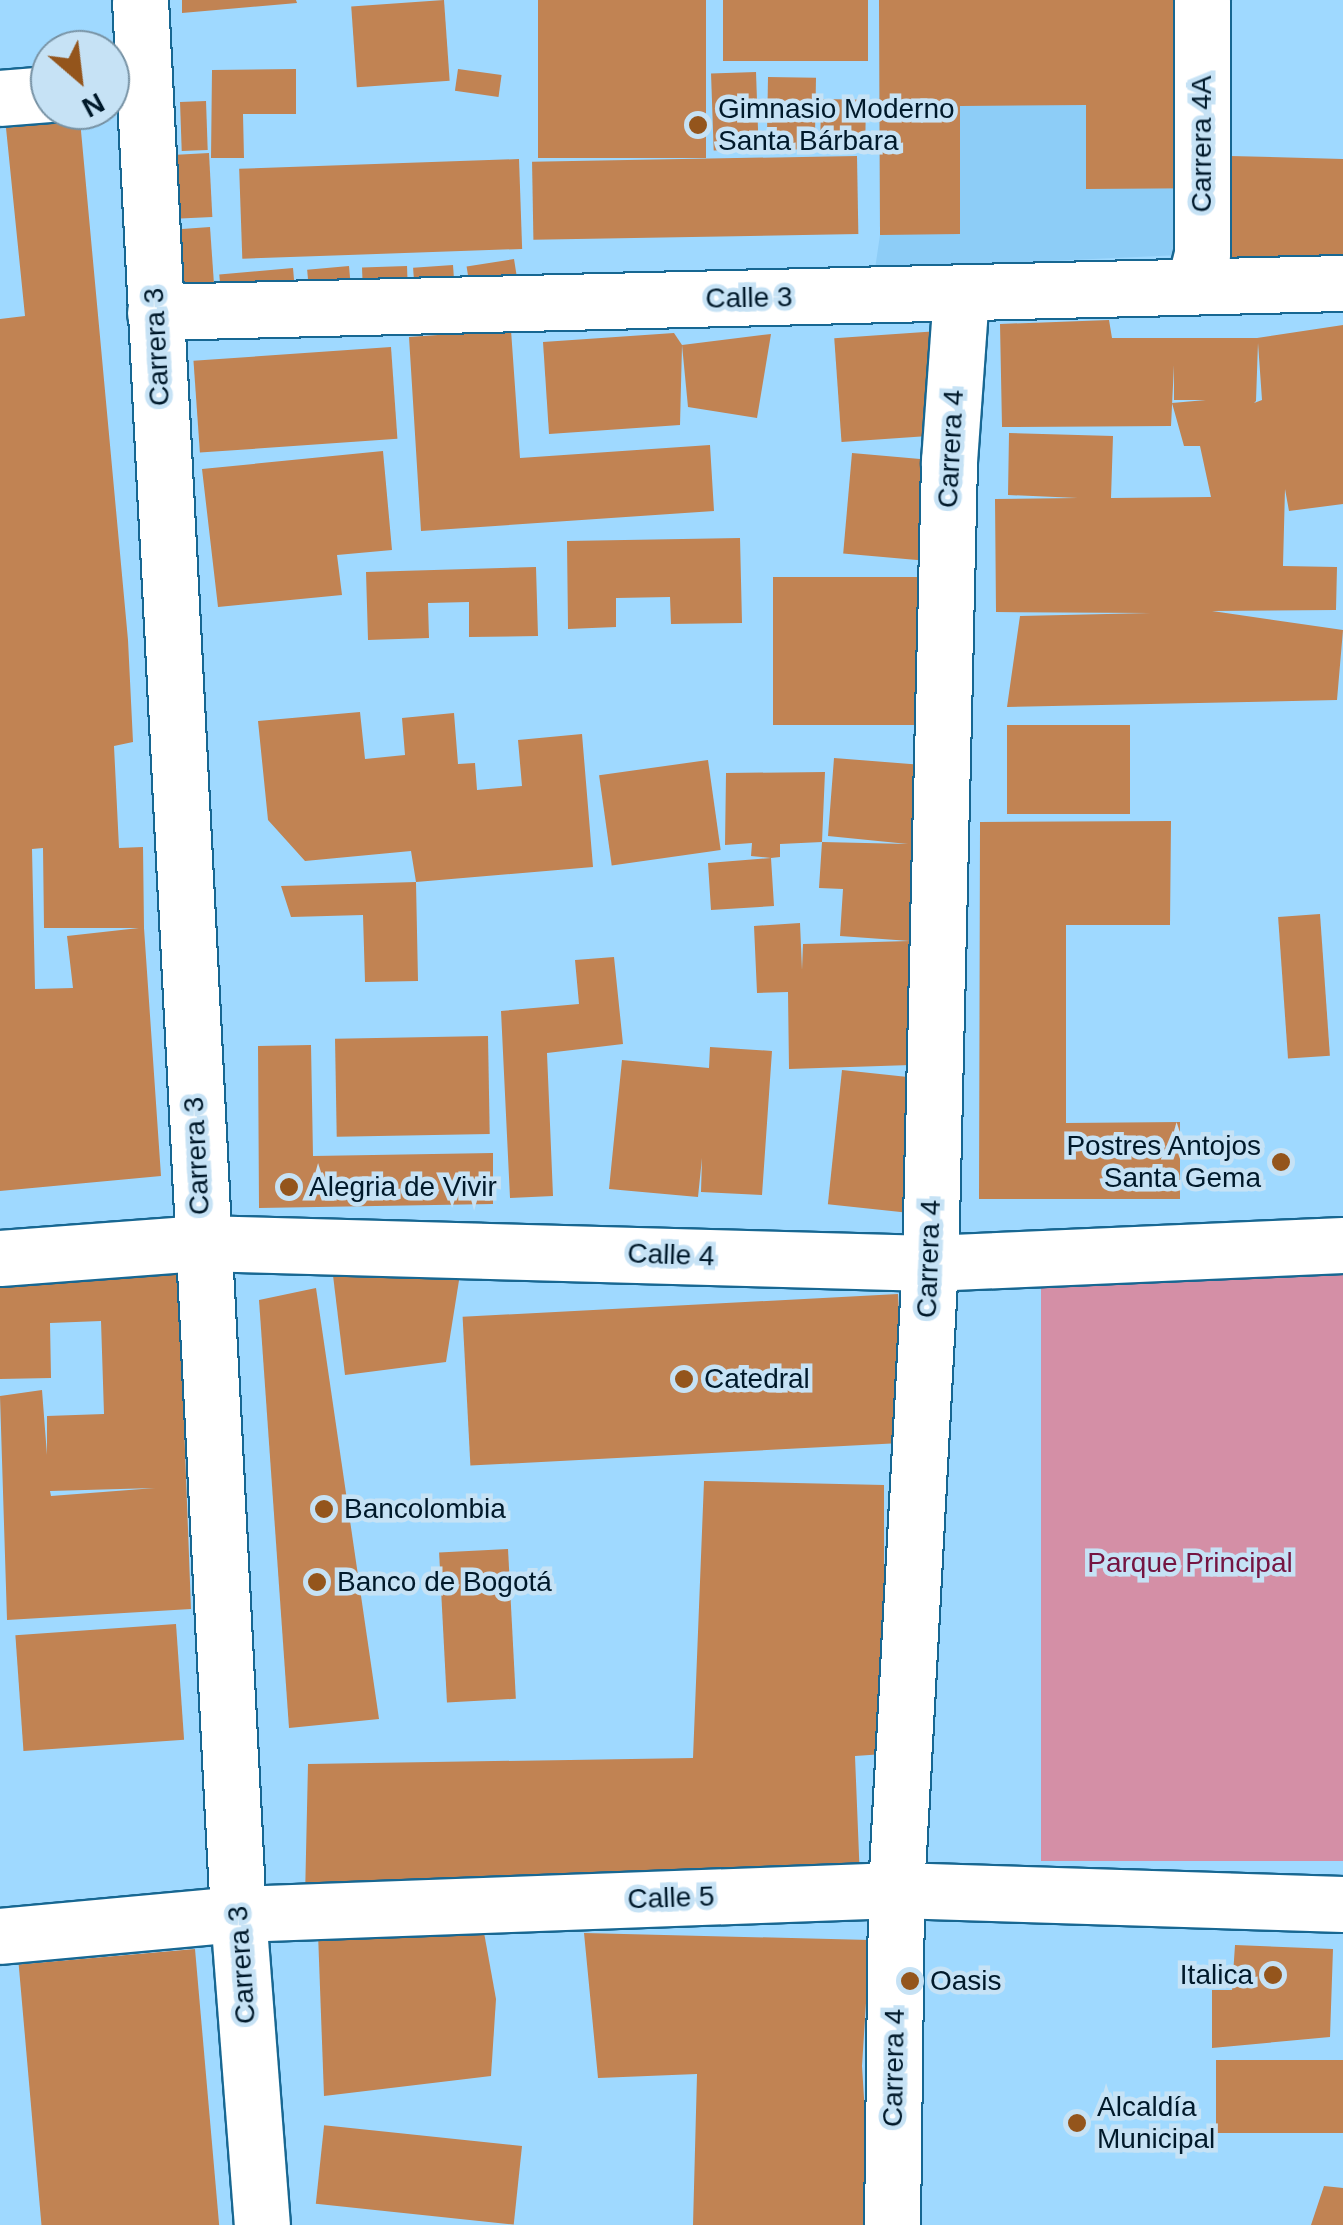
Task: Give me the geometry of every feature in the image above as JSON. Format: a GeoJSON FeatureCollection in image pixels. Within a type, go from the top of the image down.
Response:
{"type":"FeatureCollection","features":[{"type":"Feature","properties":{"kind":"street","name":"Carrera 3"},"geometry":{"type":"LineString","coordinates":[[130,67],[140,0]]}},
{"type":"Feature","properties":{"kind":"street","name":"Carrera 4A"},"geometry":{"type":"LineString","coordinates":[[1194,286],[1202,254],[1202,0]]}},
{"type":"Feature","properties":{"kind":"street"},"geometry":{"type":"LineString","coordinates":[[0,98],[30,96]]}},
{"type":"Feature","properties":{"kind":"street","name":"Carrera 3"},"geometry":{"type":"LineString","coordinates":[[130,111],[155,312],[238,1914],[262,2225]]}},
{"type":"Feature","properties":{"kind":"street","name":"Calle 3"},"geometry":{"type":"LineString","coordinates":[[155,312],[1343,282]]}},
{"type":"Feature","properties":{"kind":"street","name":"Carrera 4"},"geometry":{"type":"LineString","coordinates":[[892,2225],[896,1890],[930,1263],[949,461],[961,292]]}},
{"type":"Feature","properties":{"kind":"street","name":"Calle 4"},"geometry":{"type":"LineString","coordinates":[[0,1258],[201,1243],[930,1263],[1343,1245]]}},
{"type":"Feature","properties":{"kind":"street","name":"Calle 5"},"geometry":{"type":"LineString","coordinates":[[0,1936],[238,1914],[896,1890],[1343,1904]]}},
{"type":"Feature","properties":{"kind":"shaded area"},"geometry":{"type":"Polygon","coordinates":[[[879,0],[1202,0],[1202,254],[875,269],[880,235],[879,0]]]}},
{"type":"Feature","properties":{"kind":"green space","name":"Parque Principal"},"geometry":{"type":"Polygon","coordinates":[[[1041,1256],[1343,1256],[1343,1861],[1041,1861],[1041,1256]]]}},
{"type":"Feature","properties":{"kind":"building"},"geometry":{"type":"Polygon","coordinates":[[[182,0],[296,0],[297,3],[182,13],[182,0]]]}},
{"type":"Feature","properties":{"kind":"building"},"geometry":{"type":"Polygon","coordinates":[[[444,0],[450,81],[357,87],[351,6],[444,0]]]}},
{"type":"Feature","properties":{"kind":"building"},"geometry":{"type":"Polygon","coordinates":[[[538,0],[706,0],[706,158],[538,158],[538,0]]]}},
{"type":"Feature","properties":{"kind":"building"},"geometry":{"type":"Polygon","coordinates":[[[723,0],[868,0],[868,61],[723,61],[723,0]]]}},
{"type":"Feature","properties":{"kind":"building"},"geometry":{"type":"Polygon","coordinates":[[[879,0],[1230,0],[1230,156],[1343,159],[1343,267],[1224,265],[1226,188],[1086,189],[1086,105],[960,106],[960,234],[880,235],[879,0]]]}},
{"type":"Feature","properties":{"kind":"building"},"geometry":{"type":"Polygon","coordinates":[[[296,69],[296,114],[243,114],[244,158],[211,158],[212,70],[296,69]]]}},
{"type":"Feature","properties":{"kind":"building"},"geometry":{"type":"Polygon","coordinates":[[[458,69],[502,75],[499,97],[455,91],[458,69]]]}},
{"type":"Feature","properties":{"kind":"building"},"geometry":{"type":"Polygon","coordinates":[[[756,72],[759,149],[714,151],[711,74],[756,72]]]}},
{"type":"Feature","properties":{"kind":"building"},"geometry":{"type":"Polygon","coordinates":[[[768,77],[816,78],[815,150],[767,149],[768,77]]]}},
{"type":"Feature","properties":{"kind":"building"},"geometry":{"type":"Polygon","coordinates":[[[821,99],[866,100],[865,148],[820,147],[821,99]]]}},
{"type":"Feature","properties":{"kind":"building"},"geometry":{"type":"Polygon","coordinates":[[[206,101],[208,150],[182,151],[180,102],[206,101]]]}},
{"type":"Feature","properties":{"kind":"building"},"geometry":{"type":"Polygon","coordinates":[[[30,125],[30,130],[81,130],[128,640],[133,742],[114,746],[119,848],[143,847],[144,928],[161,1176],[0,1191],[0,319],[25,316],[6,128],[30,125]],[[43,848],[32,849],[35,989],[73,988],[67,936],[139,928],[44,928],[43,848]]]}},
{"type":"Feature","properties":{"kind":"building"},"geometry":{"type":"Polygon","coordinates":[[[209,153],[212,217],[180,219],[177,155],[209,153]]]}},
{"type":"Feature","properties":{"kind":"building"},"geometry":{"type":"Polygon","coordinates":[[[857,156],[858,234],[533,240],[532,162],[857,156]]]}},
{"type":"Feature","properties":{"kind":"building"},"geometry":{"type":"Polygon","coordinates":[[[519,159],[522,249],[242,259],[239,169],[519,159]]]}},
{"type":"Feature","properties":{"kind":"building"},"geometry":{"type":"Polygon","coordinates":[[[210,227],[215,294],[180,296],[175,229],[210,227]]]}},
{"type":"Feature","properties":{"kind":"building"},"geometry":{"type":"Polygon","coordinates":[[[514,259],[519,290],[471,297],[467,267],[514,259]]]}},
{"type":"Feature","properties":{"kind":"building"},"geometry":{"type":"Polygon","coordinates":[[[453,265],[455,293],[415,296],[413,268],[453,265]]]}},
{"type":"Feature","properties":{"kind":"building"},"geometry":{"type":"Polygon","coordinates":[[[349,266],[351,291],[309,295],[307,270],[349,266]]]}},
{"type":"Feature","properties":{"kind":"building"},"geometry":{"type":"Polygon","coordinates":[[[407,266],[408,290],[363,292],[362,268],[407,266]]]}},
{"type":"Feature","properties":{"kind":"building"},"geometry":{"type":"Polygon","coordinates":[[[293,268],[295,292],[221,298],[219,274],[293,268]]]}},
{"type":"Feature","properties":{"kind":"building"},"geometry":{"type":"Polygon","coordinates":[[[1109,320],[1112,338],[1257,338],[1343,325],[1343,504],[1289,511],[1285,489],[1283,566],[1337,567],[1336,610],[1212,611],[1343,630],[1337,700],[1007,707],[1020,616],[1151,613],[996,612],[995,499],[1078,498],[1008,495],[1009,433],[1113,436],[1111,498],[1211,497],[1200,446],[1184,446],[1172,403],[1171,426],[1002,427],[1000,324],[1109,320]],[[1258,343],[1254,403],[1262,400],[1258,343]],[[1174,365],[1172,403],[1206,400],[1174,400],[1174,365]]]}},
{"type":"Feature","properties":{"kind":"building"},"geometry":{"type":"Polygon","coordinates":[[[511,330],[520,458],[710,445],[714,511],[421,531],[409,337],[511,330]]]}},
{"type":"Feature","properties":{"kind":"building"},"geometry":{"type":"Polygon","coordinates":[[[939,331],[946,435],[842,442],[834,338],[939,331]]]}},
{"type":"Feature","properties":{"kind":"building"},"geometry":{"type":"Polygon","coordinates":[[[674,333],[682,345],[680,425],[549,434],[543,342],[674,333]]]}},
{"type":"Feature","properties":{"kind":"building"},"geometry":{"type":"Polygon","coordinates":[[[771,334],[757,418],[688,407],[682,345],[771,334]]]}},
{"type":"Feature","properties":{"kind":"building"},"geometry":{"type":"Polygon","coordinates":[[[391,347],[397,439],[200,453],[193,361],[391,347]]]}},
{"type":"Feature","properties":{"kind":"building"},"geometry":{"type":"Polygon","coordinates":[[[383,451],[392,550],[337,555],[342,595],[218,607],[202,469],[383,451]]]}},
{"type":"Feature","properties":{"kind":"building"},"geometry":{"type":"Polygon","coordinates":[[[852,453],[949,461],[940,562],[843,554],[852,453]]]}},
{"type":"Feature","properties":{"kind":"building"},"geometry":{"type":"Polygon","coordinates":[[[740,538],[742,623],[671,624],[670,597],[616,598],[616,627],[568,629],[567,541],[740,538]]]}},
{"type":"Feature","properties":{"kind":"building"},"geometry":{"type":"Polygon","coordinates":[[[536,567],[538,636],[469,637],[469,602],[428,603],[429,638],[368,640],[366,572],[536,567]]]}},
{"type":"Feature","properties":{"kind":"building"},"geometry":{"type":"Polygon","coordinates":[[[773,577],[929,577],[929,725],[773,725],[773,577]]]}},
{"type":"Feature","properties":{"kind":"building"},"geometry":{"type":"Polygon","coordinates":[[[360,712],[365,759],[405,755],[402,718],[454,713],[458,764],[475,763],[477,790],[522,786],[518,740],[582,734],[593,867],[416,882],[411,851],[305,861],[268,820],[258,721],[360,712]]]}},
{"type":"Feature","properties":{"kind":"building"},"geometry":{"type":"Polygon","coordinates":[[[1007,725],[1130,725],[1130,814],[1007,814],[1007,725]]]}},
{"type":"Feature","properties":{"kind":"building"},"geometry":{"type":"Polygon","coordinates":[[[834,758],[923,765],[910,941],[840,936],[843,889],[819,888],[822,842],[908,844],[828,836],[834,758]]]}},
{"type":"Feature","properties":{"kind":"building"},"geometry":{"type":"Polygon","coordinates":[[[708,760],[721,850],[612,865],[599,775],[708,760]]]}},
{"type":"Feature","properties":{"kind":"building"},"geometry":{"type":"Polygon","coordinates":[[[825,772],[822,842],[780,844],[780,857],[751,856],[752,843],[725,845],[726,773],[825,772]]]}},
{"type":"Feature","properties":{"kind":"building"},"geometry":{"type":"Polygon","coordinates":[[[1171,821],[1170,925],[1066,925],[1066,1123],[1180,1122],[1180,1199],[979,1199],[980,822],[1171,821]]]}},
{"type":"Feature","properties":{"kind":"building"},"geometry":{"type":"Polygon","coordinates":[[[771,858],[774,906],[711,910],[708,863],[771,858]]]}},
{"type":"Feature","properties":{"kind":"building"},"geometry":{"type":"Polygon","coordinates":[[[416,882],[418,981],[365,982],[363,915],[291,917],[281,886],[416,882]]]}},
{"type":"Feature","properties":{"kind":"building"},"geometry":{"type":"Polygon","coordinates":[[[1320,914],[1330,1056],[1288,1059],[1278,917],[1320,914]]]}},
{"type":"Feature","properties":{"kind":"building"},"geometry":{"type":"Polygon","coordinates":[[[800,923],[802,970],[803,944],[910,941],[911,1065],[789,1069],[788,992],[757,993],[754,926],[800,923]]]}},
{"type":"Feature","properties":{"kind":"building"},"geometry":{"type":"Polygon","coordinates":[[[614,957],[623,1044],[547,1053],[553,1196],[510,1198],[501,1011],[579,1004],[575,960],[614,957]]]}},
{"type":"Feature","properties":{"kind":"building"},"geometry":{"type":"Polygon","coordinates":[[[488,1036],[490,1134],[337,1137],[335,1039],[488,1036]]]}},
{"type":"Feature","properties":{"kind":"building"},"geometry":{"type":"Polygon","coordinates":[[[311,1045],[313,1156],[493,1153],[493,1204],[259,1208],[258,1046],[311,1045]]]}},
{"type":"Feature","properties":{"kind":"building"},"geometry":{"type":"Polygon","coordinates":[[[710,1047],[772,1051],[762,1195],[701,1192],[702,1158],[698,1197],[609,1189],[622,1060],[709,1068],[710,1047]]]}},
{"type":"Feature","properties":{"kind":"building"},"geometry":{"type":"Polygon","coordinates":[[[842,1070],[927,1079],[912,1213],[828,1204],[842,1070]]]}},
{"type":"Feature","properties":{"kind":"building"},"geometry":{"type":"Polygon","coordinates":[[[177,1237],[191,1609],[7,1620],[0,1396],[42,1390],[47,1455],[47,1416],[104,1414],[101,1321],[50,1323],[51,1378],[0,1379],[0,1276],[177,1237]],[[155,1488],[50,1491],[51,1496],[155,1488]]]}},
{"type":"Feature","properties":{"kind":"building"},"geometry":{"type":"Polygon","coordinates":[[[464,1249],[446,1362],[345,1375],[332,1267],[464,1249]]]}},
{"type":"Feature","properties":{"kind":"building"},"geometry":{"type":"Polygon","coordinates":[[[316,1288],[379,1719],[289,1728],[259,1300],[316,1288]]]}},
{"type":"Feature","properties":{"kind":"building","name":"Catedral"},"geometry":{"type":"Polygon","coordinates":[[[898,1294],[906,1443],[470,1466],[463,1317],[898,1294]]]}},
{"type":"Feature","properties":{"kind":"building"},"geometry":{"type":"Polygon","coordinates":[[[704,1481],[884,1485],[884,1754],[855,1756],[860,1880],[305,1898],[308,1764],[693,1758],[704,1481]]]}},
{"type":"Feature","properties":{"kind":"building"},"geometry":{"type":"Polygon","coordinates":[[[508,1549],[516,1699],[447,1702],[439,1553],[508,1549]]]}},
{"type":"Feature","properties":{"kind":"building"},"geometry":{"type":"Polygon","coordinates":[[[176,1624],[184,1740],[23,1751],[15,1635],[176,1624]]]}},
{"type":"Feature","properties":{"kind":"building"},"geometry":{"type":"Polygon","coordinates":[[[483,1927],[496,1999],[491,2076],[324,2096],[318,1933],[483,1927]]]}},
{"type":"Feature","properties":{"kind":"building"},"geometry":{"type":"Polygon","coordinates":[[[584,1933],[870,1940],[862,2066],[872,2225],[693,2225],[697,2074],[598,2078],[584,1933]]]}},
{"type":"Feature","properties":{"kind":"building"},"geometry":{"type":"Polygon","coordinates":[[[1235,1945],[1333,1949],[1330,2037],[1212,2048],[1212,1990],[1232,1990],[1235,1945]]]}},
{"type":"Feature","properties":{"kind":"building"},"geometry":{"type":"Polygon","coordinates":[[[195,1949],[219,2225],[41,2225],[19,1964],[195,1949]]]}},
{"type":"Feature","properties":{"kind":"building"},"geometry":{"type":"Polygon","coordinates":[[[1216,2060],[1343,2060],[1343,2133],[1216,2133],[1216,2060]]]}},
{"type":"Feature","properties":{"kind":"building"},"geometry":{"type":"Polygon","coordinates":[[[324,2125],[522,2146],[514,2225],[316,2204],[324,2125]]]}},
{"type":"Feature","properties":{"kind":"building"},"geometry":{"type":"Polygon","coordinates":[[[1324,2186],[1343,2188],[1343,2225],[1311,2225],[1324,2186]]]}},
{"type":"Feature","properties":{"kind":"place","name":"Gimnasio Moderno Santa Bárbara"},"geometry":{"type":"Point","coordinates":[698,125]}},
{"type":"Feature","properties":{"kind":"place","name":"Postres Antojos Santa Gema"},"geometry":{"type":"Point","coordinates":[1281,1162]}},
{"type":"Feature","properties":{"kind":"place","name":"Alegria de Vivir"},"geometry":{"type":"Point","coordinates":[289,1187]}},
{"type":"Feature","properties":{"kind":"place","name":"Catedral"},"geometry":{"type":"Point","coordinates":[684,1379]}},
{"type":"Feature","properties":{"kind":"place","name":"Bancolombia"},"geometry":{"type":"Point","coordinates":[324,1509]}},
{"type":"Feature","properties":{"kind":"place","name":"Banco de Bogotá"},"geometry":{"type":"Point","coordinates":[317,1582]}},
{"type":"Feature","properties":{"kind":"place","name":"Italica"},"geometry":{"type":"Point","coordinates":[1273,1975]}},
{"type":"Feature","properties":{"kind":"place","name":"Oasis"},"geometry":{"type":"Point","coordinates":[910,1981]}},
{"type":"Feature","properties":{"kind":"place","name":"Alcaldía Municipal"},"geometry":{"type":"Point","coordinates":[1077,2123]}}]}
